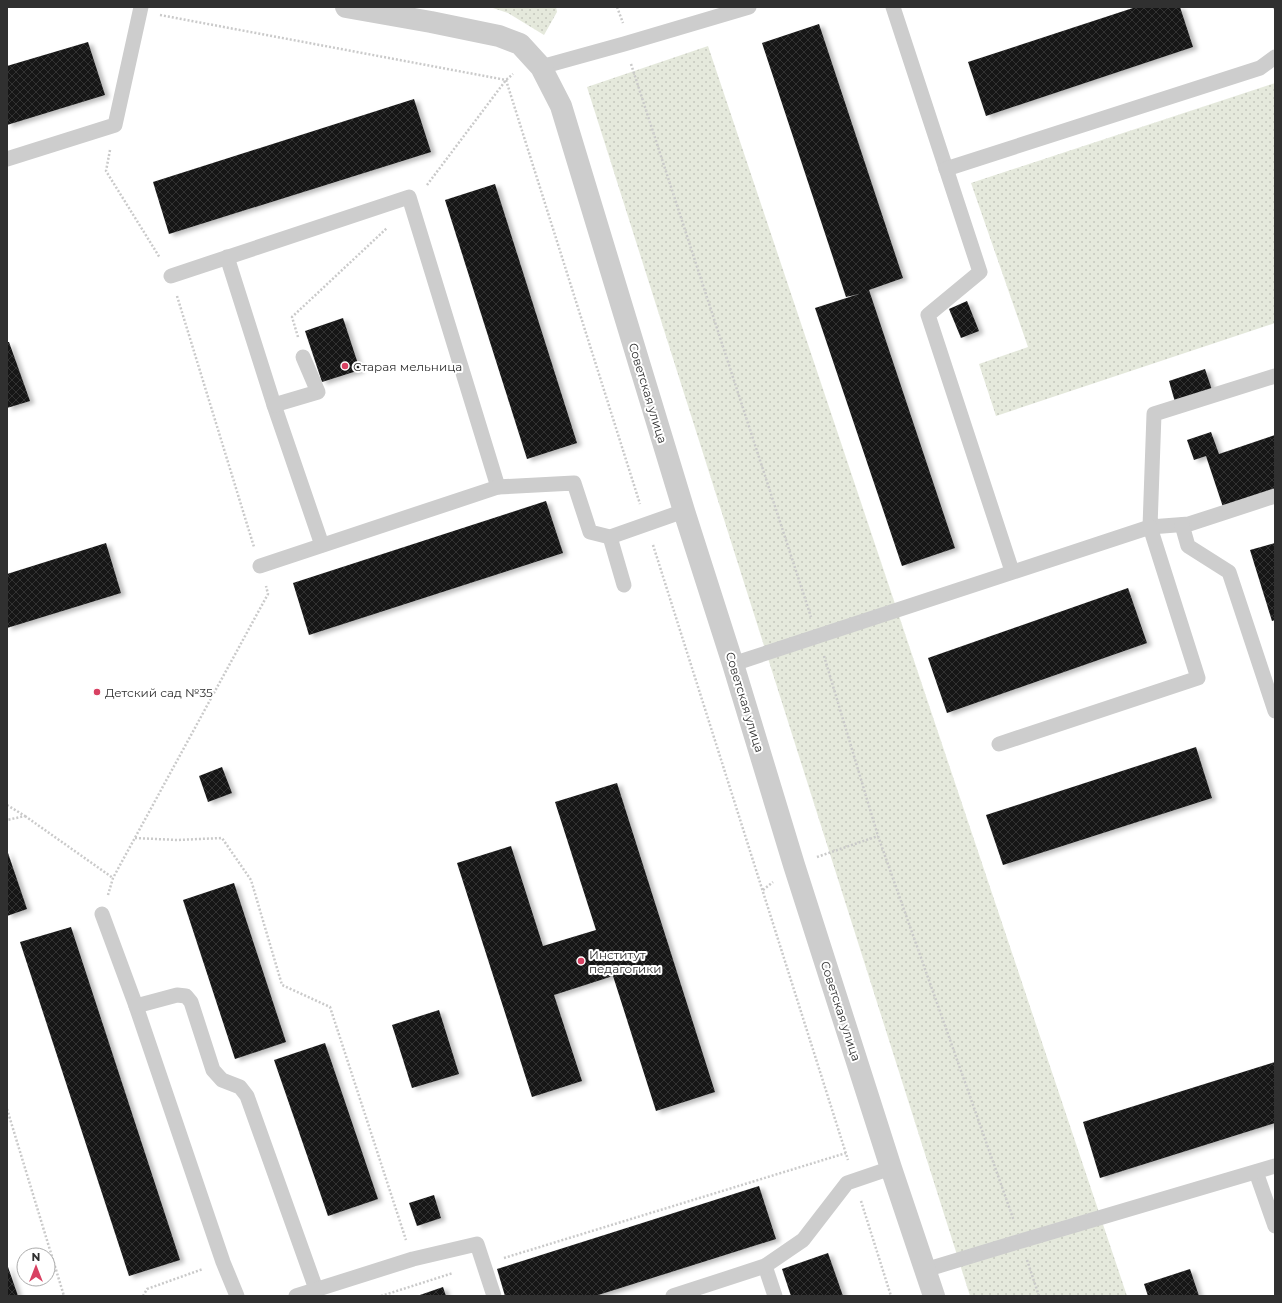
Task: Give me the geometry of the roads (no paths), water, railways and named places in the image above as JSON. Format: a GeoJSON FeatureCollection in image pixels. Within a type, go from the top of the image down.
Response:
{"type":"FeatureCollection","features":[{"type":"Feature","properties":{"kind":"street","name":"Советская улица"},"geometry":{"type":"LineString","coordinates":[[346,7],[432,22],[499,36],[520,44],[537,63],[562,106],[684,512],[734,664],[794,865],[891,1168],[934,1296]]}},
{"type":"Feature","properties":{"kind":"lane"},"geometry":{"type":"LineString","coordinates":[[7,158],[115,125],[141,7]]}},
{"type":"Feature","properties":{"kind":"lane"},"geometry":{"type":"LineString","coordinates":[[537,63],[624,44],[749,7]]}},
{"type":"Feature","properties":{"kind":"lane"},"geometry":{"type":"LineString","coordinates":[[893,7],[980,272],[928,315],[1012,572]]}},
{"type":"Feature","properties":{"kind":"lane"},"geometry":{"type":"LineString","coordinates":[[946,169],[1260,68],[1275,57]]}},
{"type":"Feature","properties":{"kind":"lane"},"geometry":{"type":"LineString","coordinates":[[171,276],[409,197],[498,487]]}},
{"type":"Feature","properties":{"kind":"lane"},"geometry":{"type":"LineString","coordinates":[[227,257],[274,405],[322,546]]}},
{"type":"Feature","properties":{"kind":"lane"},"geometry":{"type":"LineString","coordinates":[[274,405],[318,392],[303,357]]}},
{"type":"Feature","properties":{"kind":"lane"},"geometry":{"type":"LineString","coordinates":[[999,744],[1198,678],[1150,527],[1154,414],[1275,376]]}},
{"type":"Feature","properties":{"kind":"lane"},"geometry":{"type":"LineString","coordinates":[[260,566],[498,487],[574,483],[590,532],[610,537],[684,512]]}},
{"type":"Feature","properties":{"kind":"lane"},"geometry":{"type":"LineString","coordinates":[[734,664],[1150,527],[1182,525],[1275,496]]}},
{"type":"Feature","properties":{"kind":"lane"},"geometry":{"type":"LineString","coordinates":[[1182,525],[1188,546],[1229,572],[1275,711]]}},
{"type":"Feature","properties":{"kind":"lane"},"geometry":{"type":"LineString","coordinates":[[610,537],[624,585]]}},
{"type":"Feature","properties":{"kind":"lane"},"geometry":{"type":"LineString","coordinates":[[102,914],[136,1006],[223,1262],[236,1296]]}},
{"type":"Feature","properties":{"kind":"lane"},"geometry":{"type":"LineString","coordinates":[[136,1006],[177,995],[186,996],[191,1002],[213,1070],[222,1080],[240,1087],[247,1096],[316,1289]]}},
{"type":"Feature","properties":{"kind":"lane"},"geometry":{"type":"LineString","coordinates":[[925,1270],[1275,1166]]}},
{"type":"Feature","properties":{"kind":"lane"},"geometry":{"type":"LineString","coordinates":[[673,1296],[765,1266],[803,1240],[847,1183],[891,1168]]}},
{"type":"Feature","properties":{"kind":"lane"},"geometry":{"type":"LineString","coordinates":[[1256,1172],[1275,1226]]}},
{"type":"Feature","properties":{"kind":"lane"},"geometry":{"type":"LineString","coordinates":[[296,1296],[412,1259],[477,1244],[494,1296]]}},
{"type":"Feature","properties":{"kind":"lane"},"geometry":{"type":"LineString","coordinates":[[765,1266],[775,1296]]}},
{"type":"Feature","properties":{"kind":"place","name":"Старая мельница"},"geometry":{"type":"Point","coordinates":[345,366]}},
{"type":"Feature","properties":{"kind":"place","name":"Детский сад №35"},"geometry":{"type":"Point","coordinates":[97,692]}},
{"type":"Feature","properties":{"kind":"place","name":"Институт педагогики"},"geometry":{"type":"Point","coordinates":[581,961]}}]}
